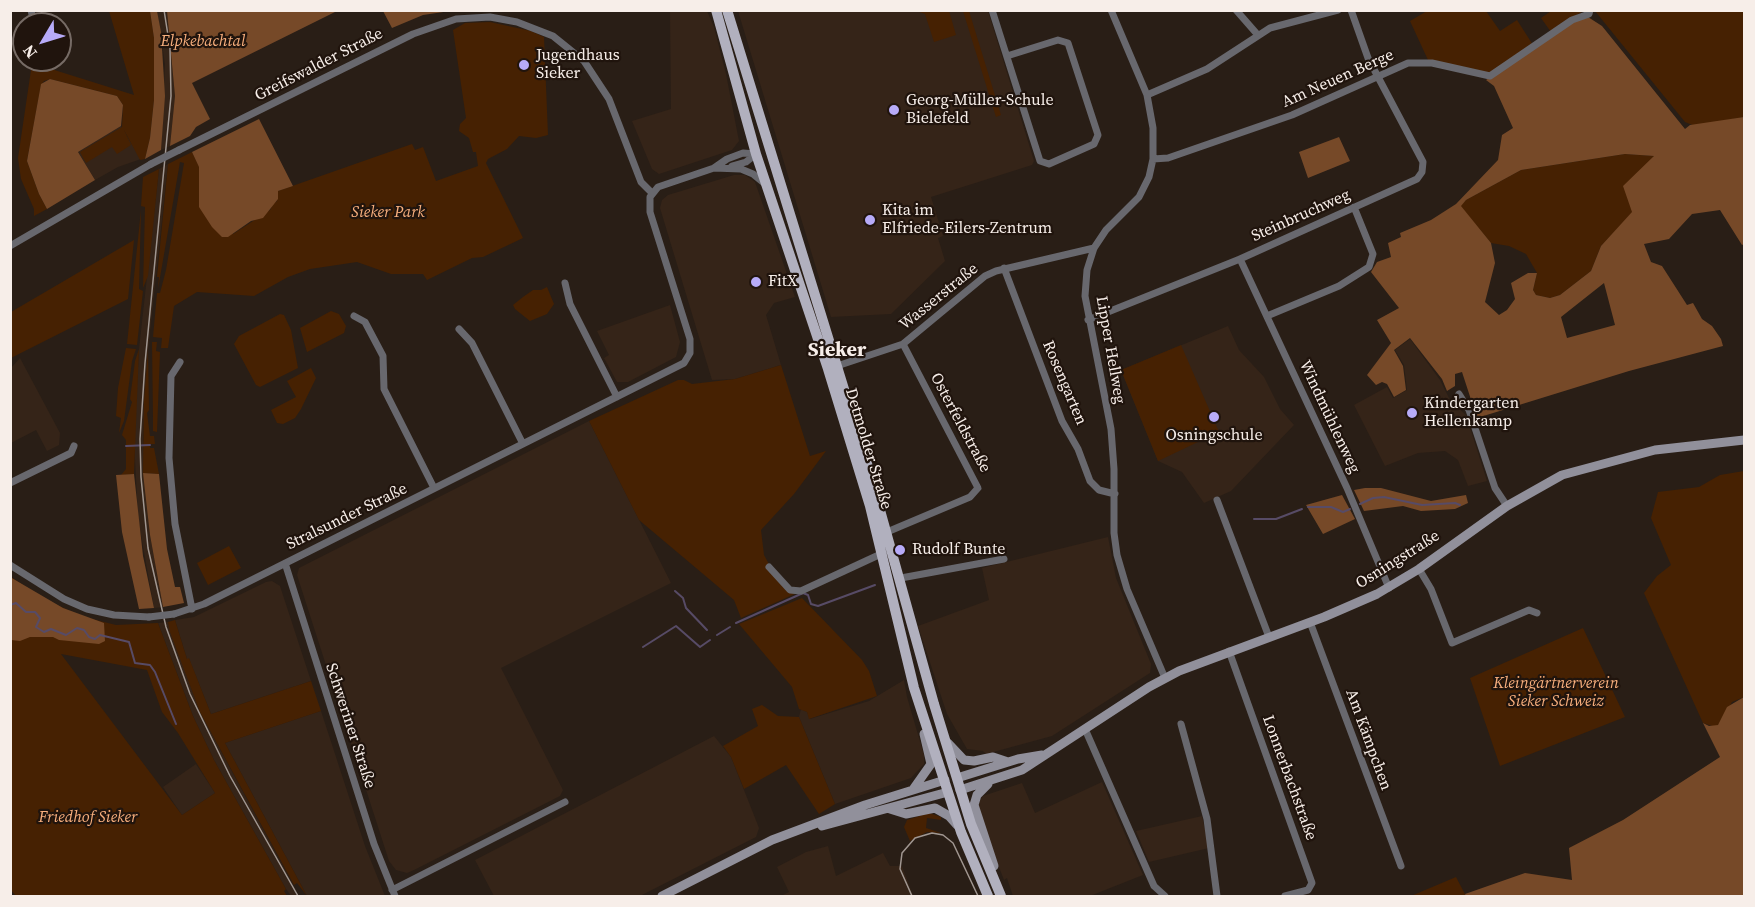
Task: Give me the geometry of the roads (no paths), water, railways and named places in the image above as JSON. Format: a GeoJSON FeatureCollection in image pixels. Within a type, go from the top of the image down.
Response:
{"type":"FeatureCollection","features":[{"type":"Feature","properties":{"kind":"main road","name":"Detmolder Straße"},"geometry":{"type":"LineString","coordinates":[[716,10],[756,154],[828,369],[883,553],[914,688],[961,831],[988,897]]}},
{"type":"Feature","properties":{"kind":"main road","name":"Detmolder Straße"},"geometry":{"type":"LineString","coordinates":[[728,10],[901,578],[913,634],[943,735],[960,790],[1001,897]]}},
{"type":"Feature","properties":{"kind":"main road"},"geometry":{"type":"LineString","coordinates":[[756,154],[772,149]]}},
{"type":"Feature","properties":{"kind":"main road","name":"Osningstraße"},"geometry":{"type":"LineString","coordinates":[[960,790],[1022,770],[1165,678],[1229,651],[1310,622],[1389,588],[1506,506],[1545,482],[1592,465],[1667,448],[1744,440]]}},
{"type":"Feature","properties":{"kind":"main road"},"geometry":{"type":"LineString","coordinates":[[913,789],[931,764],[916,708],[914,688]]}},
{"type":"Feature","properties":{"kind":"main road"},"geometry":{"type":"LineString","coordinates":[[943,735],[952,750],[964,760],[974,761],[993,757],[1008,762]]}},
{"type":"Feature","properties":{"kind":"main road","name":"Osningstraße"},"geometry":{"type":"LineString","coordinates":[[957,778],[1008,762],[1044,755]]}},
{"type":"Feature","properties":{"kind":"main road"},"geometry":{"type":"LineString","coordinates":[[662,897],[758,847],[855,808],[913,789],[957,778]]}},
{"type":"Feature","properties":{"kind":"main road"},"geometry":{"type":"LineString","coordinates":[[992,780],[977,795],[974,805],[994,867],[994,881]]}},
{"type":"Feature","properties":{"kind":"main road"},"geometry":{"type":"LineString","coordinates":[[799,831],[960,790]]}},
{"type":"Feature","properties":{"kind":"main road"},"geometry":{"type":"LineString","coordinates":[[890,809],[906,814],[935,808],[949,816],[961,831]]}},
{"type":"Feature","properties":{"kind":"street"},"geometry":{"type":"LineString","coordinates":[[992,10],[1040,161],[1049,164],[1094,144],[1098,135],[1068,43],[1058,40],[1007,56]]}},
{"type":"Feature","properties":{"kind":"street","name":"Lipper Hellweg"},"geometry":{"type":"LineString","coordinates":[[1111,10],[1147,95],[1153,128],[1153,159],[1149,177],[1139,197],[1107,230],[1094,248],[1087,270],[1085,296],[1111,429],[1115,494],[1114,532],[1122,573],[1165,678]]}},
{"type":"Feature","properties":{"kind":"street"},"geometry":{"type":"LineString","coordinates":[[1236,10],[1257,34]]}},
{"type":"Feature","properties":{"kind":"street"},"geometry":{"type":"LineString","coordinates":[[1147,95],[1208,69],[1257,34],[1285,23],[1338,10]]}},
{"type":"Feature","properties":{"kind":"street"},"geometry":{"type":"LineString","coordinates":[[1351,10],[1361,44],[1377,76]]}},
{"type":"Feature","properties":{"kind":"street","name":"Am Neuen Berge"},"geometry":{"type":"LineString","coordinates":[[1153,159],[1168,158],[1292,115],[1403,65],[1418,62],[1432,63],[1490,76],[1572,20],[1589,14],[1590,10]]}},
{"type":"Feature","properties":{"kind":"street","name":"Greifswalder Straße"},"geometry":{"type":"LineString","coordinates":[[10,246],[151,164],[413,34],[456,19],[490,17],[517,21],[553,36],[584,61],[609,99],[641,182],[652,193]]}},
{"type":"Feature","properties":{"kind":"street","name":"Steinbruchweg"},"geometry":{"type":"LineString","coordinates":[[1088,320],[1240,259],[1408,184],[1422,172],[1423,162],[1377,76]]}},
{"type":"Feature","properties":{"kind":"street"},"geometry":{"type":"LineString","coordinates":[[714,168],[727,159],[743,153],[756,154]]}},
{"type":"Feature","properties":{"kind":"street"},"geometry":{"type":"LineString","coordinates":[[652,193],[662,185],[714,168],[746,162],[756,154]]}},
{"type":"Feature","properties":{"kind":"street"},"geometry":{"type":"LineString","coordinates":[[729,167],[753,174],[766,185]]}},
{"type":"Feature","properties":{"kind":"street","name":"Stralsunder Straße"},"geometry":{"type":"LineString","coordinates":[[10,565],[64,598],[87,609],[114,615],[148,617],[192,609],[679,367],[688,360],[690,339],[650,212],[649,202],[652,193]]}},
{"type":"Feature","properties":{"kind":"street"},"geometry":{"type":"LineString","coordinates":[[1267,316],[1339,286],[1369,267],[1373,254],[1354,207]]}},
{"type":"Feature","properties":{"kind":"street","name":"Wasserstraße"},"geometry":{"type":"LineString","coordinates":[[837,366],[903,344],[985,276],[1004,268],[1094,248]]}},
{"type":"Feature","properties":{"kind":"street","name":"Windmühlenweg"},"geometry":{"type":"LineString","coordinates":[[1240,259],[1347,488],[1389,588]]}},
{"type":"Feature","properties":{"kind":"street","name":"Rosengarten"},"geometry":{"type":"LineString","coordinates":[[1004,268],[1062,421],[1078,449],[1090,481],[1099,490],[1115,494]]}},
{"type":"Feature","properties":{"kind":"street"},"geometry":{"type":"LineString","coordinates":[[565,283],[570,304],[617,398]]}},
{"type":"Feature","properties":{"kind":"street"},"geometry":{"type":"LineString","coordinates":[[354,316],[365,322],[383,356],[384,389],[434,488]]}},
{"type":"Feature","properties":{"kind":"street"},"geometry":{"type":"LineString","coordinates":[[459,329],[472,343],[523,444]]}},
{"type":"Feature","properties":{"kind":"street","name":"Osterfeldstraße"},"geometry":{"type":"LineString","coordinates":[[887,532],[970,497],[978,488],[903,344]]}},
{"type":"Feature","properties":{"kind":"street"},"geometry":{"type":"LineString","coordinates":[[180,362],[171,376],[169,458],[175,524],[192,609]]}},
{"type":"Feature","properties":{"kind":"street"},"geometry":{"type":"LineString","coordinates":[[1459,394],[1469,410],[1495,488],[1506,506]]}},
{"type":"Feature","properties":{"kind":"street"},"geometry":{"type":"LineString","coordinates":[[10,483],[71,453],[74,446]]}},
{"type":"Feature","properties":{"kind":"street"},"geometry":{"type":"LineString","coordinates":[[1217,500],[1269,636]]}},
{"type":"Feature","properties":{"kind":"street"},"geometry":{"type":"LineString","coordinates":[[769,567],[790,590],[801,591],[883,553]]}},
{"type":"Feature","properties":{"kind":"street"},"geometry":{"type":"LineString","coordinates":[[901,578],[1004,559]]}},
{"type":"Feature","properties":{"kind":"street","name":"Schweriner Straße"},"geometry":{"type":"LineString","coordinates":[[285,563],[374,844],[394,893]]}},
{"type":"Feature","properties":{"kind":"street"},"geometry":{"type":"LineString","coordinates":[[1419,569],[1431,589],[1452,643],[1529,610],[1537,613]]}},
{"type":"Feature","properties":{"kind":"street","name":"Am Kämpchen"},"geometry":{"type":"LineString","coordinates":[[1310,622],[1401,866]]}},
{"type":"Feature","properties":{"kind":"street","name":"Lonnerbachstraße"},"geometry":{"type":"LineString","coordinates":[[1229,651],[1312,883],[1308,890],[1285,897]]}},
{"type":"Feature","properties":{"kind":"street"},"geometry":{"type":"LineString","coordinates":[[1181,724],[1207,819],[1218,897]]}},
{"type":"Feature","properties":{"kind":"street"},"geometry":{"type":"LineString","coordinates":[[1085,729],[1154,886],[1165,897]]}},
{"type":"Feature","properties":{"kind":"street"},"geometry":{"type":"LineString","coordinates":[[394,893],[565,802]]}},
{"type":"Feature","properties":{"kind":"waterway"},"geometry":{"type":"LineString","coordinates":[[126,446],[150,445]]}},
{"type":"Feature","properties":{"kind":"waterway"},"geometry":{"type":"LineString","coordinates":[[1360,504],[1373,498],[1384,497],[1422,505],[1455,503],[1460,505]]}},
{"type":"Feature","properties":{"kind":"waterway"},"geometry":{"type":"LineString","coordinates":[[1308,507],[1331,507],[1343,512],[1350,509]]}},
{"type":"Feature","properties":{"kind":"waterway"},"geometry":{"type":"LineString","coordinates":[[1254,519],[1276,519],[1302,509]]}},
{"type":"Feature","properties":{"kind":"waterway"},"geometry":{"type":"LineString","coordinates":[[736,623],[803,593],[808,595],[811,604],[818,606],[875,585]]}},
{"type":"Feature","properties":{"kind":"waterway"},"geometry":{"type":"LineString","coordinates":[[675,591],[683,598],[686,608],[707,630]]}},
{"type":"Feature","properties":{"kind":"waterway"},"geometry":{"type":"LineString","coordinates":[[10,605],[16,603],[26,612],[35,612],[40,618],[36,627],[44,632],[51,629],[66,635],[77,628],[84,630],[89,637],[95,639],[100,635],[129,642],[135,663],[150,665],[155,672],[176,724]]}},
{"type":"Feature","properties":{"kind":"waterway"},"geometry":{"type":"LineString","coordinates":[[643,647],[676,626],[700,647],[710,640]]}},
{"type":"Feature","properties":{"kind":"waterway"},"geometry":{"type":"LineString","coordinates":[[717,635],[730,627]]}},
{"type":"Feature","properties":{"kind":"tram line"},"geometry":{"type":"LineString","coordinates":[[164,10],[170,48],[171,96],[145,363],[140,439],[148,548],[166,627],[190,694],[230,776],[298,896]]}},
{"type":"Feature","properties":{"kind":"tram line"},"geometry":{"type":"LineString","coordinates":[[912,896],[900,869],[902,853],[915,838],[932,833],[943,835],[953,843],[978,896]]}},
{"type":"Feature","properties":{"kind":"place","name":"Jugendhaus Sieker"},"geometry":{"type":"Point","coordinates":[524,65]}},
{"type":"Feature","properties":{"kind":"place","name":"Georg-Müller-Schule Bielefeld"},"geometry":{"type":"Point","coordinates":[894,110]}},
{"type":"Feature","properties":{"kind":"place","name":"Kita im Elfriede-Eilers-Zentrum"},"geometry":{"type":"Point","coordinates":[870,220]}},
{"type":"Feature","properties":{"kind":"place","name":"FitX"},"geometry":{"type":"Point","coordinates":[756,282]}},
{"type":"Feature","properties":{"kind":"place","name":"Kindergarten Hellenkamp"},"geometry":{"type":"Point","coordinates":[1412,413]}},
{"type":"Feature","properties":{"kind":"place","name":"Osningschule"},"geometry":{"type":"Point","coordinates":[1214,417]}},
{"type":"Feature","properties":{"kind":"place","name":"Rudolf Bunte"},"geometry":{"type":"Point","coordinates":[900,550]}},
{"type":"Feature","properties":{"kind":"district","name":"Sieker"},"geometry":{"type":"Point","coordinates":[837,351]}},
{"type":"Feature","properties":{"kind":"park label","name":"Elpkebachtal"},"geometry":{"type":"Point","coordinates":[203,42]}},
{"type":"Feature","properties":{"kind":"park label","name":"Sieker Park"},"geometry":{"type":"Point","coordinates":[388,213]}},
{"type":"Feature","properties":{"kind":"park label","name":"Kleingärtnerverein Sieker Schweiz"},"geometry":{"type":"Point","coordinates":[1556,693]}},
{"type":"Feature","properties":{"kind":"park label","name":"Friedhof Sieker"},"geometry":{"type":"Point","coordinates":[88,818]}}]}
